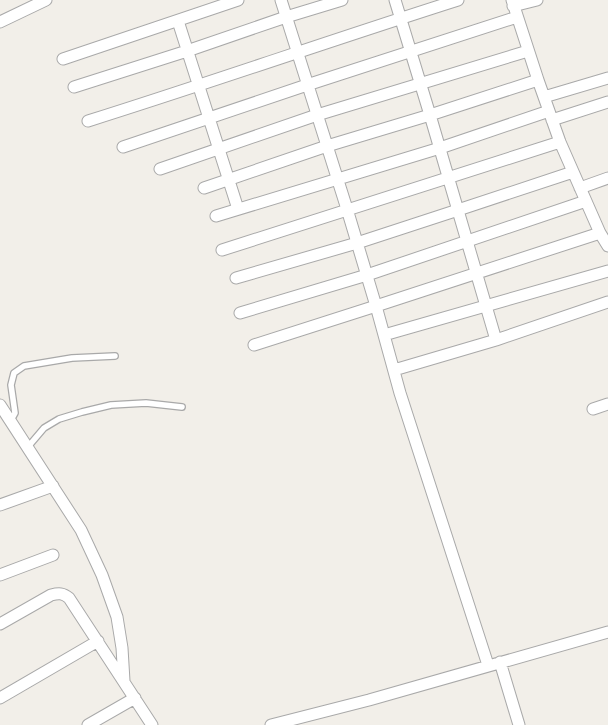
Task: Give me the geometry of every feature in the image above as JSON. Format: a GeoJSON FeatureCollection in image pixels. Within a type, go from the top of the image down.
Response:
{"type":"FeatureCollection","features":[{"type":"Feature","properties":{"kind":"street"},"geometry":{"type":"LineString","coordinates":[[0,22],[46,0]]}},
{"type":"Feature","properties":{"kind":"street"},"geometry":{"type":"LineString","coordinates":[[63,59],[238,0]]}},
{"type":"Feature","properties":{"kind":"street"},"geometry":{"type":"LineString","coordinates":[[281,0],[367,275],[400,393],[488,665]]}},
{"type":"Feature","properties":{"kind":"street"},"geometry":{"type":"LineString","coordinates":[[74,87],[342,0]]}},
{"type":"Feature","properties":{"kind":"street"},"geometry":{"type":"LineString","coordinates":[[395,0],[496,340]]}},
{"type":"Feature","properties":{"kind":"street"},"geometry":{"type":"LineString","coordinates":[[88,120],[198,86],[458,0]]}},
{"type":"Feature","properties":{"kind":"street"},"geometry":{"type":"LineString","coordinates":[[123,147],[411,52],[537,0]]}},
{"type":"Feature","properties":{"kind":"street"},"geometry":{"type":"LineString","coordinates":[[514,8],[560,142],[600,233],[608,246]]}},
{"type":"Feature","properties":{"kind":"street"},"geometry":{"type":"LineString","coordinates":[[178,21],[238,209]]}},
{"type":"Feature","properties":{"kind":"street"},"geometry":{"type":"LineString","coordinates":[[160,169],[317,115],[528,51]]}},
{"type":"Feature","properties":{"kind":"street"},"geometry":{"type":"LineString","coordinates":[[544,97],[608,78]]}},
{"type":"Feature","properties":{"kind":"street"},"geometry":{"type":"LineString","coordinates":[[204,188],[326,146],[538,80]]}},
{"type":"Feature","properties":{"kind":"street"},"geometry":{"type":"LineString","coordinates":[[216,216],[550,116],[608,102]]}},
{"type":"Feature","properties":{"kind":"street"},"geometry":{"type":"LineString","coordinates":[[222,250],[560,142]]}},
{"type":"Feature","properties":{"kind":"street"},"geometry":{"type":"LineString","coordinates":[[236,278],[357,243],[573,172]]}},
{"type":"Feature","properties":{"kind":"street"},"geometry":{"type":"LineString","coordinates":[[580,188],[608,178]]}},
{"type":"Feature","properties":{"kind":"street"},"geometry":{"type":"LineString","coordinates":[[240,313],[367,275],[586,201]]}},
{"type":"Feature","properties":{"kind":"street"},"geometry":{"type":"LineString","coordinates":[[254,345],[600,233]]}},
{"type":"Feature","properties":{"kind":"street"},"geometry":{"type":"LineString","coordinates":[[384,335],[608,271]]}},
{"type":"Feature","properties":{"kind":"street"},"geometry":{"type":"LineString","coordinates":[[394,370],[496,340],[608,302]]}},
{"type":"Feature","properties":{"kind":"street"},"geometry":{"type":"LineString","coordinates":[[593,409],[608,404]]}},
{"type":"Feature","properties":{"kind":"street"},"geometry":{"type":"LineString","coordinates":[[0,406],[5,423],[28,448],[81,530],[102,575],[117,617],[122,648],[124,681]]}},
{"type":"Feature","properties":{"kind":"street"},"geometry":{"type":"LineString","coordinates":[[0,505],[53,486]]}},
{"type":"Feature","properties":{"kind":"street"},"geometry":{"type":"LineString","coordinates":[[0,576],[54,556]]}},
{"type":"Feature","properties":{"kind":"street"},"geometry":{"type":"LineString","coordinates":[[0,624],[52,595],[58,593],[65,594],[152,725]]}},
{"type":"Feature","properties":{"kind":"street"},"geometry":{"type":"LineString","coordinates":[[270,725],[369,700],[608,632]]}},
{"type":"Feature","properties":{"kind":"street"},"geometry":{"type":"LineString","coordinates":[[0,698],[98,641]]}},
{"type":"Feature","properties":{"kind":"street"},"geometry":{"type":"LineString","coordinates":[[500,662],[519,725]]}},
{"type":"Feature","properties":{"kind":"street"},"geometry":{"type":"LineString","coordinates":[[88,725],[135,698]]}},
{"type":"Feature","properties":{"kind":"lane"},"geometry":{"type":"LineString","coordinates":[[5,423],[15,413],[11,385],[14,373],[24,366],[72,358],[115,356]]}},
{"type":"Feature","properties":{"kind":"lane"},"geometry":{"type":"LineString","coordinates":[[28,448],[44,428],[59,419],[82,412],[112,405],[146,403],[182,407]]}}]}
